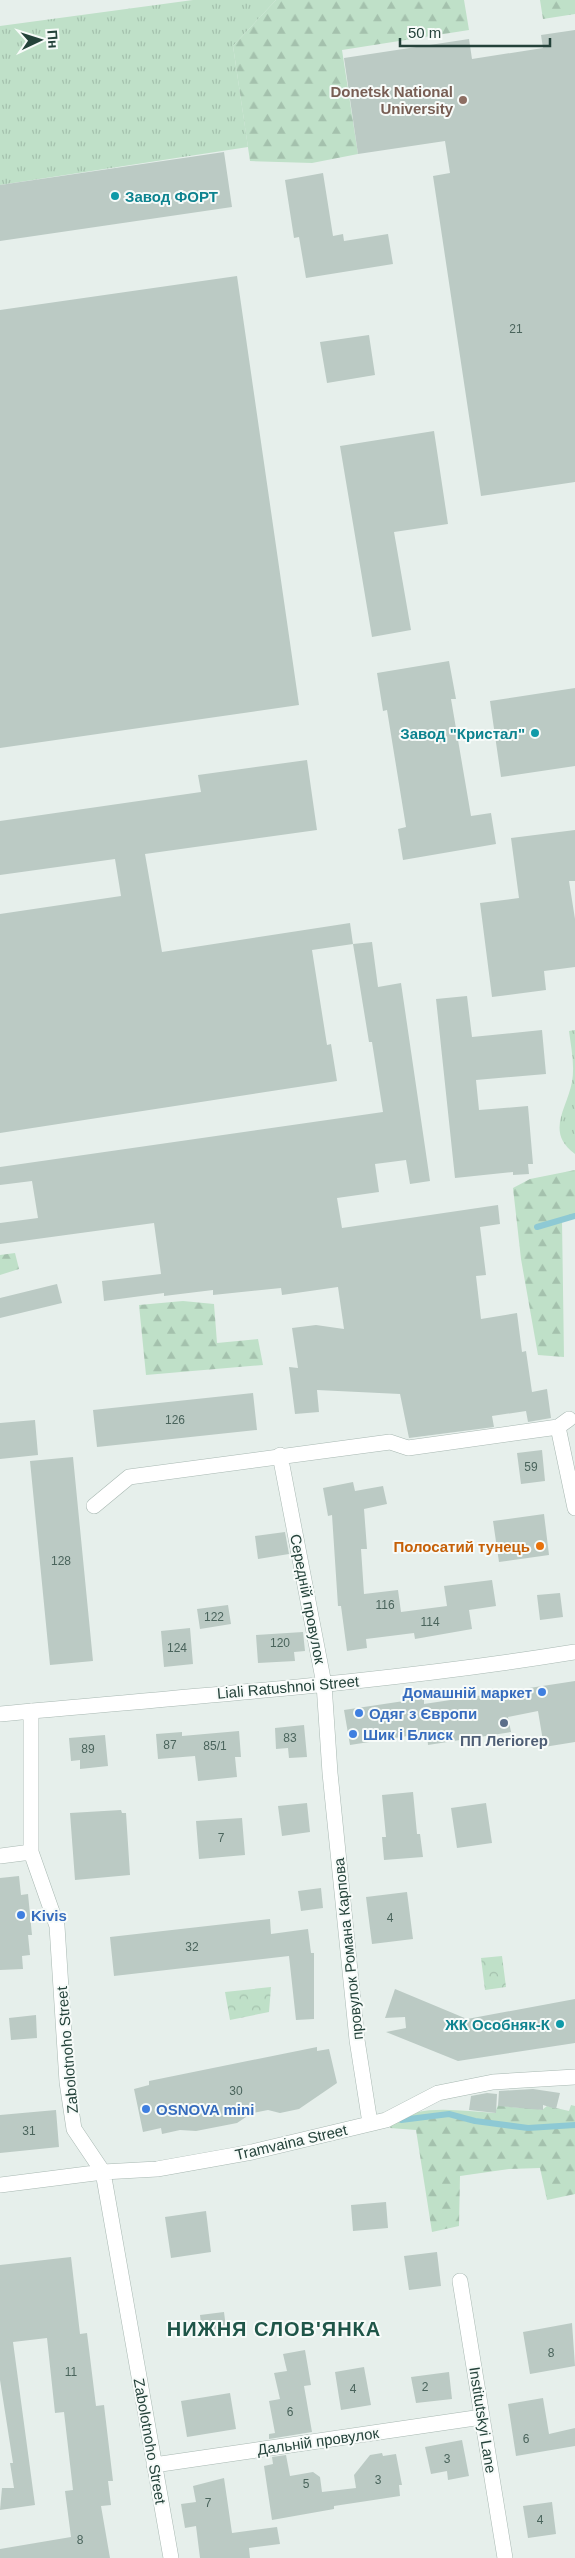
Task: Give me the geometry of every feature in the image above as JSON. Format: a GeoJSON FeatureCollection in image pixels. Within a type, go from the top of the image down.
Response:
{"type":"FeatureCollection","features":[{"type":"Feature","properties":{"kind":"street"},"geometry":{"type":"LineString","coordinates":[[94,1506],[129,1477],[280,1455],[390,1442],[408,1448],[417,1448],[564,1423],[575,1508]]}},
{"type":"Feature","properties":{"kind":"street","name":"Середній провулок"},"geometry":{"type":"LineString","coordinates":[[280,1455],[324,1684],[330,1773]]}},
{"type":"Feature","properties":{"kind":"street","name":"Liali Ratushnoi Street"},"geometry":{"type":"LineString","coordinates":[[0,1714],[324,1684],[504,1663],[575,1652]]}},
{"type":"Feature","properties":{"kind":"street","name":"Zabolotnoho Street"},"geometry":{"type":"LineString","coordinates":[[31,1711],[30,1852],[57,1926],[67,2082],[74,2129],[103,2172],[170,2558]]}},
{"type":"Feature","properties":{"kind":"street","name":"провулок Романа Карпова"},"geometry":{"type":"LineString","coordinates":[[330,1773],[357,2040],[370,2123]]}},
{"type":"Feature","properties":{"kind":"street"},"geometry":{"type":"LineString","coordinates":[[0,1856],[30,1852]]}},
{"type":"Feature","properties":{"kind":"street","name":"Tramvaina Street"},"geometry":{"type":"LineString","coordinates":[[0,2185],[103,2172],[156,2169],[252,2152],[386,2120],[438,2093],[493,2082],[575,2077]]}},
{"type":"Feature","properties":{"kind":"street","name":"Institutskyi Lane"},"geometry":{"type":"LineString","coordinates":[[460,2281],[505,2558]]}},
{"type":"Feature","properties":{"kind":"street","name":"Дальній провулок"},"geometry":{"type":"LineString","coordinates":[[154,2465],[482,2417]]}},
{"type":"Feature","properties":{"kind":"green space"},"geometry":{"type":"Polygon","coordinates":[[[193,0],[276,0],[233,46],[248,147],[0,185],[0,26],[193,0]]]}},
{"type":"Feature","properties":{"kind":"green space"},"geometry":{"type":"Polygon","coordinates":[[[276,0],[464,0],[469,30],[342,50],[358,154],[312,163],[250,161],[233,46],[276,0]]]}},
{"type":"Feature","properties":{"kind":"green space"},"geometry":{"type":"Polygon","coordinates":[[[540,0],[575,0],[575,14],[543,19],[540,0]]]}},
{"type":"Feature","properties":{"kind":"green space"},"geometry":{"type":"Polygon","coordinates":[[[575,1030],[575,1154],[566,1146],[561,1137],[560,1120],[573,1076],[569,1031],[575,1030]]]}},
{"type":"Feature","properties":{"kind":"green space"},"geometry":{"type":"Polygon","coordinates":[[[575,1170],[575,1216],[562,1220],[564,1357],[538,1355],[521,1259],[513,1188],[530,1179],[575,1170]]]}},
{"type":"Feature","properties":{"kind":"green space"},"geometry":{"type":"Polygon","coordinates":[[[15,1253],[19,1269],[0,1275],[0,1255],[15,1253]]]}},
{"type":"Feature","properties":{"kind":"green space"},"geometry":{"type":"Polygon","coordinates":[[[183,1301],[214,1304],[217,1343],[258,1339],[263,1365],[146,1375],[139,1305],[183,1301]]]}},
{"type":"Feature","properties":{"kind":"green space"},"geometry":{"type":"Polygon","coordinates":[[[502,1956],[506,1987],[485,1990],[481,1958],[502,1956]]]}},
{"type":"Feature","properties":{"kind":"green space"},"geometry":{"type":"Polygon","coordinates":[[[271,1987],[269,2012],[230,2020],[225,1992],[271,1987]]]}},
{"type":"Feature","properties":{"kind":"green space"},"geometry":{"type":"Polygon","coordinates":[[[498,2105],[519,2108],[521,2105],[542,2110],[547,2106],[569,2111],[571,2105],[575,2106],[575,2194],[547,2200],[540,2168],[509,2169],[460,2176],[459,2226],[432,2232],[416,2130],[390,2128],[388,2123],[414,2113],[427,2111],[454,2110],[495,2113],[498,2105]]]}},
{"type":"Feature","properties":{"kind":"building"},"geometry":{"type":"Polygon","coordinates":[[[575,30],[575,482],[481,496],[433,176],[450,173],[445,141],[358,154],[344,58],[469,39],[472,59],[543,48],[541,35],[575,30]]]}},
{"type":"Feature","properties":{"kind":"building","name":"Завод ФОРТ"},"geometry":{"type":"Polygon","coordinates":[[[224,152],[232,207],[0,241],[0,185],[224,152]]]}},
{"type":"Feature","properties":{"kind":"building"},"geometry":{"type":"Polygon","coordinates":[[[323,173],[333,236],[343,234],[344,241],[388,234],[393,264],[306,278],[299,237],[294,238],[285,180],[323,173]]]}},
{"type":"Feature","properties":{"kind":"building"},"geometry":{"type":"Polygon","coordinates":[[[237,276],[299,705],[0,748],[0,310],[237,276]]]}},
{"type":"Feature","properties":{"kind":"building"},"geometry":{"type":"Polygon","coordinates":[[[369,335],[375,375],[327,383],[320,342],[369,335]]]}},
{"type":"Feature","properties":{"kind":"building"},"geometry":{"type":"Polygon","coordinates":[[[434,431],[448,524],[394,532],[411,630],[372,637],[340,446],[434,431]]]}},
{"type":"Feature","properties":{"kind":"building"},"geometry":{"type":"Polygon","coordinates":[[[449,661],[456,699],[451,699],[471,816],[491,813],[496,844],[403,860],[398,829],[406,827],[387,710],[383,711],[377,673],[449,661]]]}},
{"type":"Feature","properties":{"kind":"building","name":"Завод \"Кристал\""},"geometry":{"type":"Polygon","coordinates":[[[575,688],[575,766],[501,777],[490,701],[575,688]]]}},
{"type":"Feature","properties":{"kind":"building"},"geometry":{"type":"Polygon","coordinates":[[[307,760],[317,830],[145,854],[162,952],[350,923],[353,944],[312,950],[327,1045],[331,1044],[337,1081],[0,1133],[0,914],[121,896],[115,859],[0,875],[0,821],[201,792],[198,775],[307,760]]]}},
{"type":"Feature","properties":{"kind":"building"},"geometry":{"type":"Polygon","coordinates":[[[575,830],[575,881],[569,881],[575,919],[575,967],[544,971],[546,990],[492,997],[480,903],[519,898],[511,838],[575,830]]]}},
{"type":"Feature","properties":{"kind":"building"},"geometry":{"type":"Polygon","coordinates":[[[372,942],[378,987],[401,983],[430,1181],[410,1184],[406,1160],[375,1164],[379,1192],[337,1198],[342,1228],[498,1205],[500,1224],[480,1227],[486,1275],[476,1276],[481,1319],[517,1313],[522,1352],[526,1351],[532,1392],[547,1389],[551,1418],[528,1422],[526,1411],[492,1416],[494,1427],[409,1438],[400,1394],[317,1390],[319,1412],[295,1414],[289,1367],[298,1368],[292,1328],[316,1325],[344,1329],[338,1287],[282,1295],[281,1288],[213,1295],[213,1290],[164,1296],[164,1293],[104,1301],[102,1281],[161,1274],[154,1223],[0,1244],[0,1223],[38,1218],[32,1181],[0,1185],[0,1167],[383,1112],[353,944],[372,942]]]}},
{"type":"Feature","properties":{"kind":"building"},"geometry":{"type":"Polygon","coordinates":[[[467,996],[472,1037],[542,1030],[546,1074],[476,1080],[479,1110],[528,1106],[533,1164],[528,1164],[529,1174],[513,1175],[513,1172],[455,1178],[436,999],[467,996]]]}},
{"type":"Feature","properties":{"kind":"building"},"geometry":{"type":"Polygon","coordinates":[[[57,1284],[62,1303],[0,1318],[0,1298],[57,1284]]]}},
{"type":"Feature","properties":{"kind":"building"},"geometry":{"type":"Polygon","coordinates":[[[253,1393],[257,1430],[97,1447],[93,1410],[253,1393]]]}},
{"type":"Feature","properties":{"kind":"building"},"geometry":{"type":"Polygon","coordinates":[[[35,1420],[38,1455],[0,1459],[0,1423],[35,1420]]]}},
{"type":"Feature","properties":{"kind":"building"},"geometry":{"type":"Polygon","coordinates":[[[542,1450],[545,1481],[521,1484],[517,1453],[542,1450]]]}},
{"type":"Feature","properties":{"kind":"building"},"geometry":{"type":"Polygon","coordinates":[[[73,1457],[93,1661],[50,1665],[30,1461],[73,1457]]]}},
{"type":"Feature","properties":{"kind":"building"},"geometry":{"type":"Polygon","coordinates":[[[353,1482],[355,1491],[383,1486],[387,1504],[364,1509],[367,1549],[361,1549],[364,1594],[398,1590],[401,1612],[447,1606],[444,1586],[492,1580],[496,1606],[469,1610],[472,1629],[415,1639],[414,1633],[366,1639],[367,1648],[347,1651],[341,1606],[338,1606],[332,1515],[328,1516],[323,1488],[353,1482]]]}},
{"type":"Feature","properties":{"kind":"building"},"geometry":{"type":"Polygon","coordinates":[[[544,1514],[549,1555],[499,1562],[493,1521],[544,1514]]]}},
{"type":"Feature","properties":{"kind":"building"},"geometry":{"type":"Polygon","coordinates":[[[285,1532],[289,1554],[258,1559],[255,1536],[285,1532]]]}},
{"type":"Feature","properties":{"kind":"building"},"geometry":{"type":"Polygon","coordinates":[[[560,1593],[563,1617],[540,1620],[537,1595],[560,1593]]]}},
{"type":"Feature","properties":{"kind":"building"},"geometry":{"type":"Polygon","coordinates":[[[228,1605],[231,1624],[200,1629],[197,1609],[228,1605]]]}},
{"type":"Feature","properties":{"kind":"building"},"geometry":{"type":"Polygon","coordinates":[[[190,1628],[193,1664],[164,1667],[161,1631],[190,1628]]]}},
{"type":"Feature","properties":{"kind":"building"},"geometry":{"type":"Polygon","coordinates":[[[303,1632],[305,1651],[294,1652],[295,1661],[258,1663],[256,1635],[303,1632]]]}},
{"type":"Feature","properties":{"kind":"building"},"geometry":{"type":"Polygon","coordinates":[[[575,1681],[575,1742],[544,1747],[538,1711],[508,1717],[511,1732],[428,1745],[427,1733],[350,1745],[344,1710],[424,1698],[424,1704],[575,1681]]]}},
{"type":"Feature","properties":{"kind":"building"},"geometry":{"type":"Polygon","coordinates":[[[304,1725],[307,1757],[289,1758],[288,1748],[276,1749],[275,1728],[304,1725]]]}},
{"type":"Feature","properties":{"kind":"building"},"geometry":{"type":"Polygon","coordinates":[[[239,1731],[241,1757],[235,1757],[237,1777],[198,1781],[195,1756],[158,1759],[156,1734],[182,1732],[182,1736],[239,1731]]]}},
{"type":"Feature","properties":{"kind":"building"},"geometry":{"type":"Polygon","coordinates":[[[105,1735],[108,1766],[80,1769],[80,1760],[71,1761],[69,1738],[105,1735]]]}},
{"type":"Feature","properties":{"kind":"building"},"geometry":{"type":"Polygon","coordinates":[[[413,1792],[417,1834],[420,1834],[423,1857],[384,1860],[382,1837],[386,1837],[382,1795],[413,1792]]]}},
{"type":"Feature","properties":{"kind":"building"},"geometry":{"type":"Polygon","coordinates":[[[307,1803],[310,1832],[282,1836],[278,1806],[307,1803]]]}},
{"type":"Feature","properties":{"kind":"building"},"geometry":{"type":"Polygon","coordinates":[[[486,1803],[492,1843],[457,1848],[451,1808],[486,1803]]]}},
{"type":"Feature","properties":{"kind":"building"},"geometry":{"type":"Polygon","coordinates":[[[121,1810],[122,1813],[126,1813],[130,1875],[75,1880],[70,1813],[121,1810]]]}},
{"type":"Feature","properties":{"kind":"building"},"geometry":{"type":"Polygon","coordinates":[[[242,1818],[245,1855],[199,1859],[196,1821],[242,1818]]]}},
{"type":"Feature","properties":{"kind":"building"},"geometry":{"type":"Polygon","coordinates":[[[19,1876],[21,1895],[28,1894],[32,1935],[28,1935],[30,1955],[22,1956],[23,1969],[0,1970],[0,1878],[19,1876]]]}},
{"type":"Feature","properties":{"kind":"building"},"geometry":{"type":"Polygon","coordinates":[[[321,1888],[323,1908],[301,1911],[298,1891],[321,1888]]]}},
{"type":"Feature","properties":{"kind":"building"},"geometry":{"type":"Polygon","coordinates":[[[407,1892],[413,1939],[372,1944],[366,1897],[407,1892]]]}},
{"type":"Feature","properties":{"kind":"building"},"geometry":{"type":"Polygon","coordinates":[[[270,1919],[271,1934],[308,1929],[311,1953],[314,1953],[314,2019],[296,2020],[289,1956],[114,1976],[110,1937],[270,1919]]]}},
{"type":"Feature","properties":{"kind":"building"},"geometry":{"type":"Polygon","coordinates":[[[395,1989],[467,2019],[575,1999],[575,2043],[458,2061],[386,2032],[406,2028],[405,2017],[385,2018],[395,1989]]]}},
{"type":"Feature","properties":{"kind":"building"},"geometry":{"type":"Polygon","coordinates":[[[36,2015],[37,2038],[11,2040],[9,2018],[36,2015]]]}},
{"type":"Feature","properties":{"kind":"building"},"geometry":{"type":"Polygon","coordinates":[[[317,2047],[317,2051],[329,2049],[337,2083],[299,2109],[280,2113],[268,2110],[252,2113],[237,2123],[196,2131],[180,2130],[162,2134],[161,2128],[143,2132],[134,2089],[149,2085],[149,2081],[317,2047]]]}},
{"type":"Feature","properties":{"kind":"building"},"geometry":{"type":"Polygon","coordinates":[[[533,2089],[560,2093],[556,2109],[543,2105],[543,2110],[498,2106],[499,2091],[533,2089]]]}},
{"type":"Feature","properties":{"kind":"building"},"geometry":{"type":"Polygon","coordinates":[[[487,2093],[497,2094],[496,2113],[469,2110],[471,2096],[487,2093]]]}},
{"type":"Feature","properties":{"kind":"building"},"geometry":{"type":"Polygon","coordinates":[[[56,2110],[59,2147],[0,2153],[0,2115],[56,2110]]]}},
{"type":"Feature","properties":{"kind":"building"},"geometry":{"type":"Polygon","coordinates":[[[386,2202],[388,2228],[353,2231],[351,2205],[386,2202]]]}},
{"type":"Feature","properties":{"kind":"building"},"geometry":{"type":"Polygon","coordinates":[[[206,2211],[211,2252],[171,2258],[165,2217],[206,2211]]]}},
{"type":"Feature","properties":{"kind":"building"},"geometry":{"type":"Polygon","coordinates":[[[437,2252],[441,2286],[409,2290],[404,2256],[437,2252]]]}},
{"type":"Feature","properties":{"kind":"building"},"geometry":{"type":"Polygon","coordinates":[[[71,2257],[80,2334],[87,2333],[96,2406],[104,2405],[113,2481],[108,2481],[111,2505],[101,2506],[110,2558],[0,2558],[0,2549],[71,2537],[65,2491],[73,2490],[64,2412],[55,2413],[47,2338],[13,2342],[35,2505],[0,2510],[2,2488],[14,2488],[10,2463],[13,2463],[0,2380],[0,2265],[71,2257]]]}},
{"type":"Feature","properties":{"kind":"building"},"geometry":{"type":"Polygon","coordinates":[[[224,2312],[226,2328],[202,2331],[200,2315],[224,2312]]]}},
{"type":"Feature","properties":{"kind":"building"},"geometry":{"type":"Polygon","coordinates":[[[572,2323],[575,2366],[530,2374],[523,2332],[572,2323]]]}},
{"type":"Feature","properties":{"kind":"building"},"geometry":{"type":"Polygon","coordinates":[[[305,2350],[311,2385],[304,2386],[312,2432],[269,2439],[269,2434],[275,2433],[269,2401],[280,2399],[274,2373],[287,2371],[283,2354],[305,2350]]]}},
{"type":"Feature","properties":{"kind":"building"},"geometry":{"type":"Polygon","coordinates":[[[364,2367],[371,2405],[341,2410],[335,2372],[364,2367]]]}},
{"type":"Feature","properties":{"kind":"building"},"geometry":{"type":"Polygon","coordinates":[[[449,2372],[452,2399],[416,2403],[411,2377],[449,2372]]]}},
{"type":"Feature","properties":{"kind":"building"},"geometry":{"type":"Polygon","coordinates":[[[230,2393],[236,2429],[187,2437],[181,2401],[230,2393]]]}},
{"type":"Feature","properties":{"kind":"building"},"geometry":{"type":"Polygon","coordinates":[[[543,2398],[549,2434],[575,2428],[575,2446],[516,2456],[508,2404],[543,2398]]]}},
{"type":"Feature","properties":{"kind":"building"},"geometry":{"type":"Polygon","coordinates":[[[462,2440],[469,2476],[448,2480],[447,2471],[431,2474],[425,2447],[462,2440]]]}},
{"type":"Feature","properties":{"kind":"building"},"geometry":{"type":"Polygon","coordinates":[[[382,2453],[383,2456],[396,2454],[402,2485],[399,2485],[400,2496],[334,2506],[334,2509],[272,2520],[264,2466],[273,2464],[272,2457],[286,2455],[290,2476],[313,2472],[320,2477],[322,2492],[356,2488],[354,2475],[370,2455],[382,2453]]]}},
{"type":"Feature","properties":{"kind":"building"},"geometry":{"type":"Polygon","coordinates":[[[224,2478],[232,2533],[277,2527],[280,2544],[249,2548],[250,2558],[200,2558],[196,2526],[185,2528],[181,2504],[196,2502],[193,2486],[224,2478]]]}},
{"type":"Feature","properties":{"kind":"building"},"geometry":{"type":"Polygon","coordinates":[[[552,2502],[556,2534],[528,2538],[523,2506],[552,2502]]]}},
{"type":"Feature","properties":{"kind":"waterway"},"geometry":{"type":"LineString","coordinates":[[537,1227],[575,1216]]}},
{"type":"Feature","properties":{"kind":"waterway"},"geometry":{"type":"LineString","coordinates":[[401,2120],[449,2114],[475,2121],[528,2128],[575,2125]]}},
{"type":"Feature","properties":{"kind":"place","name":"Donetsk National University"},"geometry":{"type":"Point","coordinates":[463,100]}},
{"type":"Feature","properties":{"kind":"place","name":"Завод ФОРТ"},"geometry":{"type":"Point","coordinates":[115,196]}},
{"type":"Feature","properties":{"kind":"place","name":"Завод \"Кристал\""},"geometry":{"type":"Point","coordinates":[535,733]}},
{"type":"Feature","properties":{"kind":"place","name":"Полосатий тунець"},"geometry":{"type":"Point","coordinates":[540,1546]}},
{"type":"Feature","properties":{"kind":"place","name":"Домашній маркет"},"geometry":{"type":"Point","coordinates":[542,1692]}},
{"type":"Feature","properties":{"kind":"place","name":"Одяг з Європи"},"geometry":{"type":"Point","coordinates":[359,1713]}},
{"type":"Feature","properties":{"kind":"place","name":"ПП Легіогер"},"geometry":{"type":"Point","coordinates":[504,1723]}},
{"type":"Feature","properties":{"kind":"place","name":"Шик і Блиск"},"geometry":{"type":"Point","coordinates":[353,1734]}},
{"type":"Feature","properties":{"kind":"place","name":"Kivis"},"geometry":{"type":"Point","coordinates":[21,1915]}},
{"type":"Feature","properties":{"kind":"place","name":"ЖК Особняк-К"},"geometry":{"type":"Point","coordinates":[560,2024]}},
{"type":"Feature","properties":{"kind":"place","name":"OSNOVA mini"},"geometry":{"type":"Point","coordinates":[146,2109]}},
{"type":"Feature","properties":{"kind":"district","name":"НИЖНЯ СЛОВ'ЯНКА"},"geometry":{"type":"Point","coordinates":[274,2329]}}]}
